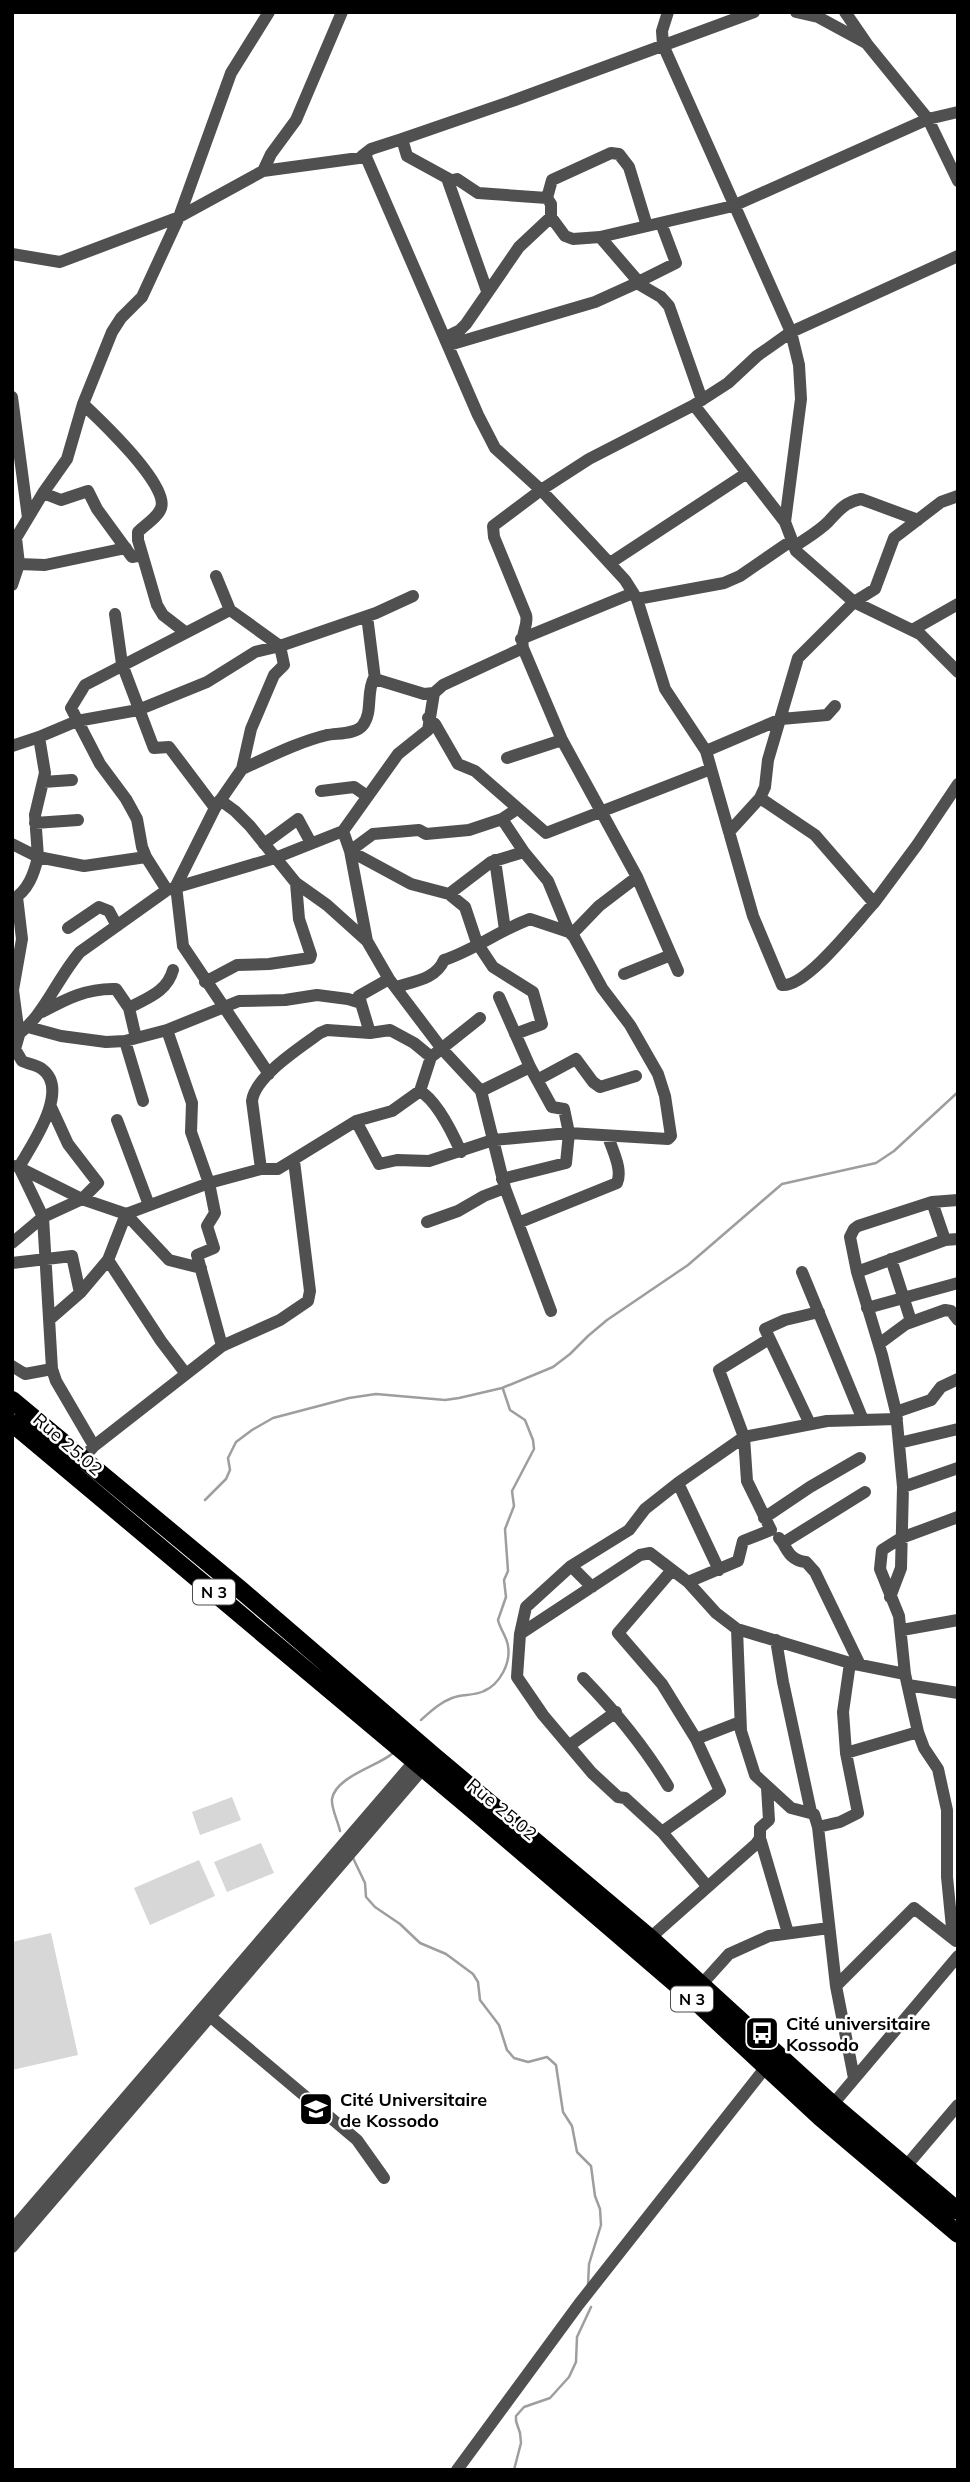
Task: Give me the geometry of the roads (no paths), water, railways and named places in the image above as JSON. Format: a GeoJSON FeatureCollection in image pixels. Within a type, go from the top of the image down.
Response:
{"type":"FeatureCollection","features":[{"type":"Feature","properties":{"kind":"main road","name":"N 3"},"geometry":{"type":"LineString","coordinates":[[12,1400],[89,1452],[424,1759],[650,1938],[701,1985],[771,2061],[900,2174],[958,2234]]}},
{"type":"Feature","properties":{"kind":"main road","name":"Rue 25.02"},"geometry":{"type":"LineString","coordinates":[[12,1423],[228,1603],[424,1759],[691,1997],[771,2061]]}},
{"type":"Feature","properties":{"kind":"main road","name":"N 3"},"geometry":{"type":"LineString","coordinates":[[900,2174],[958,2211]]}},
{"type":"Feature","properties":{"kind":"street"},"geometry":{"type":"LineString","coordinates":[[12,585],[19,565],[14,538],[67,459],[83,404],[112,332],[121,318],[142,298],[179,217],[231,73],[269,12]]}},
{"type":"Feature","properties":{"kind":"street"},"geometry":{"type":"LineString","coordinates":[[263,171],[271,154],[296,120],[342,12]]}},
{"type":"Feature","properties":{"kind":"street"},"geometry":{"type":"LineString","coordinates":[[668,12],[662,31],[663,45],[791,332],[799,365],[801,407],[785,522]]}},
{"type":"Feature","properties":{"kind":"street"},"geometry":{"type":"LineString","coordinates":[[12,254],[60,262],[179,217],[263,171],[362,156],[372,149],[515,100],[754,12]]}},
{"type":"Feature","properties":{"kind":"street"},"geometry":{"type":"LineString","coordinates":[[796,12],[818,18],[867,44]]}},
{"type":"Feature","properties":{"kind":"street"},"geometry":{"type":"LineString","coordinates":[[845,12],[867,44],[928,119],[958,181]]}},
{"type":"Feature","properties":{"kind":"street"},"geometry":{"type":"LineString","coordinates":[[547,198],[551,204],[551,218],[567,237],[600,237],[733,206],[928,119],[958,112]]}},
{"type":"Feature","properties":{"kind":"street"},"geometry":{"type":"LineString","coordinates":[[402,139],[407,156],[450,179],[457,179],[478,193],[547,198]]}},
{"type":"Feature","properties":{"kind":"street"},"geometry":{"type":"LineString","coordinates":[[547,198],[554,178],[611,153],[619,154],[629,167],[647,226]]}},
{"type":"Feature","properties":{"kind":"street"},"geometry":{"type":"LineString","coordinates":[[362,156],[369,159],[478,415],[495,448],[541,490],[610,562],[635,596],[665,689],[706,751],[753,916],[782,985],[789,985],[815,967],[874,903],[958,784]]}},
{"type":"Feature","properties":{"kind":"street"},"geometry":{"type":"LineString","coordinates":[[450,179],[448,181],[487,291]]}},
{"type":"Feature","properties":{"kind":"street"},"geometry":{"type":"LineString","coordinates":[[447,341],[466,324],[519,247],[551,218]]}},
{"type":"Feature","properties":{"kind":"street"},"geometry":{"type":"LineString","coordinates":[[447,341],[595,302],[676,263],[661,223]]}},
{"type":"Feature","properties":{"kind":"street"},"geometry":{"type":"LineString","coordinates":[[600,237],[637,283],[662,297],[669,306],[698,402],[785,522],[793,544],[854,602],[914,629],[958,672]]}},
{"type":"Feature","properties":{"kind":"street"},"geometry":{"type":"LineString","coordinates":[[678,971],[637,877],[562,740],[522,644],[527,614],[492,530],[494,524],[589,459],[698,402],[732,380],[757,356],[791,332],[958,256]]}},
{"type":"Feature","properties":{"kind":"street"},"geometry":{"type":"LineString","coordinates":[[12,397],[28,518]]}},
{"type":"Feature","properties":{"kind":"street"},"geometry":{"type":"LineString","coordinates":[[83,404],[132,453],[160,496],[161,510],[138,532],[142,555],[163,615],[185,632]]}},
{"type":"Feature","properties":{"kind":"street"},"geometry":{"type":"LineString","coordinates":[[610,562],[747,473]]}},
{"type":"Feature","properties":{"kind":"street"},"geometry":{"type":"LineString","coordinates":[[43,492],[61,500],[88,491],[97,509],[132,556],[142,555]]}},
{"type":"Feature","properties":{"kind":"street"},"geometry":{"type":"LineString","coordinates":[[729,832],[760,798],[765,785],[768,760],[798,659],[854,602],[875,589],[894,538],[941,502],[958,496]]}},
{"type":"Feature","properties":{"kind":"street"},"geometry":{"type":"LineString","coordinates":[[18,1034],[41,1012],[69,965],[80,952],[171,888],[275,858],[343,831],[398,754],[428,730],[434,693],[445,683],[522,644],[635,596],[724,583],[740,576],[827,523],[841,507],[855,500],[861,499],[918,520]]}},
{"type":"Feature","properties":{"kind":"street"},"geometry":{"type":"LineString","coordinates":[[19,565],[45,565],[126,548]]}},
{"type":"Feature","properties":{"kind":"street"},"geometry":{"type":"LineString","coordinates":[[171,888],[217,804],[242,769],[251,729],[274,675],[284,665],[280,646],[230,610],[216,576]]}},
{"type":"Feature","properties":{"kind":"street"},"geometry":{"type":"LineString","coordinates":[[12,746],[77,721],[138,710],[207,682],[255,652],[367,616],[413,596]]}},
{"type":"Feature","properties":{"kind":"street"},"geometry":{"type":"LineString","coordinates":[[914,629],[958,604]]}},
{"type":"Feature","properties":{"kind":"street"},"geometry":{"type":"LineString","coordinates":[[230,610],[85,685],[71,708],[100,764],[126,799],[136,819],[146,858],[171,888],[182,943],[205,982],[269,1074]]}},
{"type":"Feature","properties":{"kind":"street"},"geometry":{"type":"LineString","coordinates":[[116,614],[122,664],[152,746],[169,747],[217,804],[235,811],[296,883],[327,905],[367,941],[437,1053],[481,1091],[504,1184],[551,1311]]}},
{"type":"Feature","properties":{"kind":"street"},"geometry":{"type":"LineString","coordinates":[[242,769],[293,747],[324,736],[359,729],[365,724],[374,678],[367,616]]}},
{"type":"Feature","properties":{"kind":"street"},"geometry":{"type":"LineString","coordinates":[[374,678],[421,693],[434,693]]}},
{"type":"Feature","properties":{"kind":"street"},"geometry":{"type":"LineString","coordinates":[[706,751],[781,719],[827,715],[835,706]]}},
{"type":"Feature","properties":{"kind":"street"},"geometry":{"type":"LineString","coordinates":[[428,718],[435,724],[458,764],[475,771],[547,833],[711,769]]}},
{"type":"Feature","properties":{"kind":"street"},"geometry":{"type":"LineString","coordinates":[[15,1165],[51,1107],[53,1094],[50,1079],[43,1070],[22,1062],[15,1049],[18,1034],[13,990],[22,943],[15,898],[33,877],[38,857],[35,815],[46,773],[39,737]]}},
{"type":"Feature","properties":{"kind":"street"},"geometry":{"type":"LineString","coordinates":[[507,758],[562,740]]}},
{"type":"Feature","properties":{"kind":"street"},"geometry":{"type":"LineString","coordinates":[[43,782],[72,780]]}},
{"type":"Feature","properties":{"kind":"street"},"geometry":{"type":"LineString","coordinates":[[321,791],[354,787],[368,796]]}},
{"type":"Feature","properties":{"kind":"street"},"geometry":{"type":"LineString","coordinates":[[760,798],[808,828],[874,903]]}},
{"type":"Feature","properties":{"kind":"street"},"geometry":{"type":"LineString","coordinates":[[351,851],[373,834],[419,830],[426,834],[469,830],[502,819],[517,809]]}},
{"type":"Feature","properties":{"kind":"street"},"geometry":{"type":"LineString","coordinates":[[264,844],[298,818],[311,844]]}},
{"type":"Feature","properties":{"kind":"street"},"geometry":{"type":"LineString","coordinates":[[356,1121],[379,1164],[397,1160],[429,1161],[493,1140],[569,1133],[668,1139],[671,1134],[665,1096],[658,1074],[631,1025],[602,988],[571,933],[548,881],[502,819]]}},
{"type":"Feature","properties":{"kind":"street"},"geometry":{"type":"LineString","coordinates":[[35,823],[78,820]]}},
{"type":"Feature","properties":{"kind":"street"},"geometry":{"type":"LineString","coordinates":[[343,831],[351,851],[367,941]]}},
{"type":"Feature","properties":{"kind":"street"},"geometry":{"type":"LineString","coordinates":[[12,844],[38,857],[84,866],[146,858]]}},
{"type":"Feature","properties":{"kind":"street"},"geometry":{"type":"LineString","coordinates":[[351,851],[411,884],[449,894],[465,907],[477,943],[494,967],[533,992],[542,1024],[515,1034]]}},
{"type":"Feature","properties":{"kind":"street"},"geometry":{"type":"LineString","coordinates":[[449,894],[495,860],[524,852]]}},
{"type":"Feature","properties":{"kind":"street"},"geometry":{"type":"LineString","coordinates":[[495,860],[505,930]]}},
{"type":"Feature","properties":{"kind":"street"},"geometry":{"type":"LineString","coordinates":[[571,933],[599,906],[637,877]]}},
{"type":"Feature","properties":{"kind":"street"},"geometry":{"type":"LineString","coordinates":[[205,982],[237,965],[310,958],[299,919],[296,883]]}},
{"type":"Feature","properties":{"kind":"street"},"geometry":{"type":"LineString","coordinates":[[68,928],[99,906],[109,911],[117,926]]}},
{"type":"Feature","properties":{"kind":"street"},"geometry":{"type":"LineString","coordinates":[[370,1033],[359,996],[393,983],[428,978],[439,970],[444,960],[463,954],[477,943],[530,919],[571,933]]}},
{"type":"Feature","properties":{"kind":"street"},"geometry":{"type":"LineString","coordinates":[[624,974],[671,955]]}},
{"type":"Feature","properties":{"kind":"street"},"geometry":{"type":"LineString","coordinates":[[129,1007],[158,992],[170,981],[173,970]]}},
{"type":"Feature","properties":{"kind":"street"},"geometry":{"type":"LineString","coordinates":[[41,1012],[77,994],[113,989],[119,992],[129,1007],[131,1040],[143,1101]]}},
{"type":"Feature","properties":{"kind":"street"},"geometry":{"type":"LineString","coordinates":[[18,1034],[106,1042],[131,1040],[167,1030],[239,1001],[285,1000],[317,995],[361,1003]]}},
{"type":"Feature","properties":{"kind":"street"},"geometry":{"type":"LineString","coordinates":[[427,1222],[458,1211],[504,1184],[566,1163],[569,1133],[564,1109],[552,1107],[530,1067],[499,997]]}},
{"type":"Feature","properties":{"kind":"street"},"geometry":{"type":"LineString","coordinates":[[49,1320],[80,1293],[108,1260],[127,1214],[209,1183],[261,1169],[278,1169],[356,1121],[392,1111],[420,1091],[437,1053],[480,1018]]}},
{"type":"Feature","properties":{"kind":"street"},"geometry":{"type":"LineString","coordinates":[[167,1030],[192,1103],[191,1132],[209,1183],[215,1213],[207,1226],[214,1248],[197,1255],[222,1346]]}},
{"type":"Feature","properties":{"kind":"street"},"geometry":{"type":"LineString","coordinates":[[261,1169],[252,1101],[257,1085],[323,1031],[370,1033],[390,1030],[437,1053]]}},
{"type":"Feature","properties":{"kind":"street"},"geometry":{"type":"LineString","coordinates":[[537,1080],[576,1059],[600,1087],[636,1076]]}},
{"type":"Feature","properties":{"kind":"street"},"geometry":{"type":"LineString","coordinates":[[481,1091],[530,1067]]}},
{"type":"Feature","properties":{"kind":"street"},"geometry":{"type":"LineString","coordinates":[[420,1091],[447,1122],[461,1152]]}},
{"type":"Feature","properties":{"kind":"street"},"geometry":{"type":"LineString","coordinates":[[12,1243],[43,1217],[82,1199],[97,1183],[68,1144],[51,1107]]}},
{"type":"Feature","properties":{"kind":"street"},"geometry":{"type":"LineString","coordinates":[[117,1120],[149,1205]]}},
{"type":"Feature","properties":{"kind":"street"},"geometry":{"type":"LineString","coordinates":[[518,1223],[617,1183],[620,1176],[608,1136]]}},
{"type":"Feature","properties":{"kind":"street"},"geometry":{"type":"LineString","coordinates":[[70,1473],[89,1452],[222,1346],[280,1320],[305,1304],[309,1297],[294,1161]]}},
{"type":"Feature","properties":{"kind":"street"},"geometry":{"type":"LineString","coordinates":[[15,1165],[82,1199],[127,1214],[169,1260],[201,1268]]}},
{"type":"Feature","properties":{"kind":"street"},"geometry":{"type":"LineString","coordinates":[[15,1165],[43,1217],[52,1369],[89,1452]]}},
{"type":"Feature","properties":{"kind":"street"},"geometry":{"type":"LineString","coordinates":[[890,1597],[901,1568],[903,1488],[897,1416],[857,1272],[850,1237],[854,1229],[932,1202],[958,1200]]}},
{"type":"Feature","properties":{"kind":"street"},"geometry":{"type":"LineString","coordinates":[[857,1272],[952,1239],[932,1202]]}},
{"type":"Feature","properties":{"kind":"street"},"geometry":{"type":"LineString","coordinates":[[12,1263],[72,1256],[80,1293]]}},
{"type":"Feature","properties":{"kind":"street"},"geometry":{"type":"LineString","coordinates":[[891,1259],[911,1321]]}},
{"type":"Feature","properties":{"kind":"street"},"geometry":{"type":"LineString","coordinates":[[108,1260],[161,1342],[186,1374]]}},
{"type":"Feature","properties":{"kind":"street"},"geometry":{"type":"LineString","coordinates":[[802,1272],[863,1420]]}},
{"type":"Feature","properties":{"kind":"street"},"geometry":{"type":"LineString","coordinates":[[867,1308],[958,1283]]}},
{"type":"Feature","properties":{"kind":"street"},"geometry":{"type":"LineString","coordinates":[[878,1344],[911,1321],[945,1310],[951,1311],[958,1320]]}},
{"type":"Feature","properties":{"kind":"street"},"geometry":{"type":"LineString","coordinates":[[810,1424],[765,1329],[785,1320],[819,1312]]}},
{"type":"Feature","properties":{"kind":"street"},"geometry":{"type":"LineString","coordinates":[[769,1339],[719,1370],[744,1437],[747,1481],[771,1530],[789,1554],[806,1562],[814,1572],[855,1664],[843,1704],[846,1753],[858,1813],[840,1822],[818,1826]]}},
{"type":"Feature","properties":{"kind":"street"},"geometry":{"type":"LineString","coordinates":[[12,1366],[24,1374],[52,1369]]}},
{"type":"Feature","properties":{"kind":"street"},"geometry":{"type":"LineString","coordinates":[[707,1886],[662,1832],[625,1798],[619,1798],[611,1792],[543,1716],[517,1677],[520,1634],[526,1607],[571,1566],[629,1530],[645,1509],[744,1437],[810,1424],[897,1416],[931,1400],[941,1387],[958,1379]]}},
{"type":"Feature","properties":{"kind":"street"},"geometry":{"type":"LineString","coordinates":[[899,1443],[958,1429]]}},
{"type":"Feature","properties":{"kind":"street"},"geometry":{"type":"LineString","coordinates":[[764,1518],[860,1458]]}},
{"type":"Feature","properties":{"kind":"street"},"geometry":{"type":"LineString","coordinates":[[903,1488],[958,1468]]}},
{"type":"Feature","properties":{"kind":"street"},"geometry":{"type":"LineString","coordinates":[[678,1483],[719,1570]]}},
{"type":"Feature","properties":{"kind":"street"},"geometry":{"type":"LineString","coordinates":[[783,1543],[865,1493]]}},
{"type":"Feature","properties":{"kind":"street"},"geometry":{"type":"LineString","coordinates":[[955,1940],[947,1890],[953,1807],[939,1769],[924,1748],[918,1732],[907,1679],[899,1616],[880,1569],[881,1551],[901,1538],[958,1517]]}},
{"type":"Feature","properties":{"kind":"street"},"geometry":{"type":"LineString","coordinates":[[688,1582],[739,1560],[743,1541],[771,1530]]}},
{"type":"Feature","properties":{"kind":"street"},"geometry":{"type":"LineString","coordinates":[[520,1634],[640,1555],[650,1553],[688,1582],[705,1602],[737,1629],[958,1693]]}},
{"type":"Feature","properties":{"kind":"street"},"geometry":{"type":"LineString","coordinates":[[571,1566],[592,1587]]}},
{"type":"Feature","properties":{"kind":"street"},"geometry":{"type":"LineString","coordinates":[[662,1832],[720,1791],[696,1739],[663,1684],[618,1633],[672,1570]]}},
{"type":"Feature","properties":{"kind":"street"},"geometry":{"type":"LineString","coordinates":[[902,1630],[958,1620]]}},
{"type":"Feature","properties":{"kind":"street"},"geometry":{"type":"LineString","coordinates":[[737,1629],[740,1722],[755,1776],[791,1808],[811,1812]]}},
{"type":"Feature","properties":{"kind":"street"},"geometry":{"type":"LineString","coordinates":[[776,1640],[811,1812],[816,1817],[818,1826],[836,1986],[854,2078]]}},
{"type":"Feature","properties":{"kind":"street"},"geometry":{"type":"LineString","coordinates":[[583,1678],[616,1712],[649,1754],[668,1786]]}},
{"type":"Feature","properties":{"kind":"street"},"geometry":{"type":"LineString","coordinates":[[570,1745],[616,1712]]}},
{"type":"Feature","properties":{"kind":"street"},"geometry":{"type":"LineString","coordinates":[[696,1739],[740,1722]]}},
{"type":"Feature","properties":{"kind":"street"},"geometry":{"type":"LineString","coordinates":[[846,1753],[918,1732]]}},
{"type":"Feature","properties":{"kind":"street"},"geometry":{"type":"LineString","coordinates":[[12,2247],[206,2013],[424,1759]]}},
{"type":"Feature","properties":{"kind":"street"},"geometry":{"type":"LineString","coordinates":[[767,1788],[769,1820],[760,1828],[760,1838],[788,1933]]}},
{"type":"Feature","properties":{"kind":"street"},"geometry":{"type":"LineString","coordinates":[[650,1938],[760,1838]]}},
{"type":"Feature","properties":{"kind":"street"},"geometry":{"type":"LineString","coordinates":[[836,1986],[913,1909],[918,1909],[955,1940]]}},
{"type":"Feature","properties":{"kind":"street"},"geometry":{"type":"LineString","coordinates":[[701,1985],[729,1954],[769,1936],[829,1928]]}},
{"type":"Feature","properties":{"kind":"street"},"geometry":{"type":"LineString","coordinates":[[827,2112],[958,1956]]}},
{"type":"Feature","properties":{"kind":"street"},"geometry":{"type":"LineString","coordinates":[[206,2013],[357,2140],[384,2178]]}},
{"type":"Feature","properties":{"kind":"street"},"geometry":{"type":"LineString","coordinates":[[12,2230],[206,2013]]}},
{"type":"Feature","properties":{"kind":"street"},"geometry":{"type":"LineString","coordinates":[[457,2470],[579,2304],[771,2061]]}},
{"type":"Feature","properties":{"kind":"street"},"geometry":{"type":"LineString","coordinates":[[900,2174],[958,2105]]}},
{"type":"Feature","properties":{"kind":"waterway"},"geometry":{"type":"LineString","coordinates":[[205,1500],[226,1479],[230,1470],[228,1458],[236,1442],[273,1418],[349,1398],[376,1394],[445,1400],[459,1398],[502,1388],[553,1367],[607,1320],[688,1265],[782,1184],[876,1163],[894,1151],[958,1092]]}},
{"type":"Feature","properties":{"kind":"waterway"},"geometry":{"type":"LineString","coordinates":[[421,1720],[447,1700],[480,1693],[490,1688],[499,1678],[508,1659],[507,1643],[498,1620],[506,1597],[504,1580],[508,1571],[505,1529],[514,1506],[512,1491],[534,1449],[525,1420],[510,1410],[503,1389]]}},
{"type":"Feature","properties":{"kind":"waterway"},"geometry":{"type":"LineString","coordinates":[[340,1831],[332,1803],[335,1791],[349,1778],[393,1753]]}},
{"type":"Feature","properties":{"kind":"waterway"},"geometry":{"type":"LineString","coordinates":[[353,1858],[365,1883],[366,1897],[375,1907],[400,1924],[420,1943],[446,1954],[473,1974],[478,1982],[480,2000],[499,2025],[507,2050],[514,2058],[528,2062],[547,2057],[556,2065],[563,2112],[572,2126],[577,2152],[591,2166],[595,2196],[600,2209],[601,2225],[589,2264],[588,2285]]}},
{"type":"Feature","properties":{"kind":"waterway"},"geometry":{"type":"LineString","coordinates":[[514,2470],[521,2443],[516,2416],[524,2407],[550,2398],[569,2377],[576,2362],[577,2337],[591,2307]]}},
{"type":"Feature","properties":{"kind":"place","name":"Cité universitaire Kossodo"},"geometry":{"type":"Point","coordinates":[762,2033]}},
{"type":"Feature","properties":{"kind":"place","name":"Cité Universitaire de Kossodo"},"geometry":{"type":"Point","coordinates":[316,2109]}}]}
